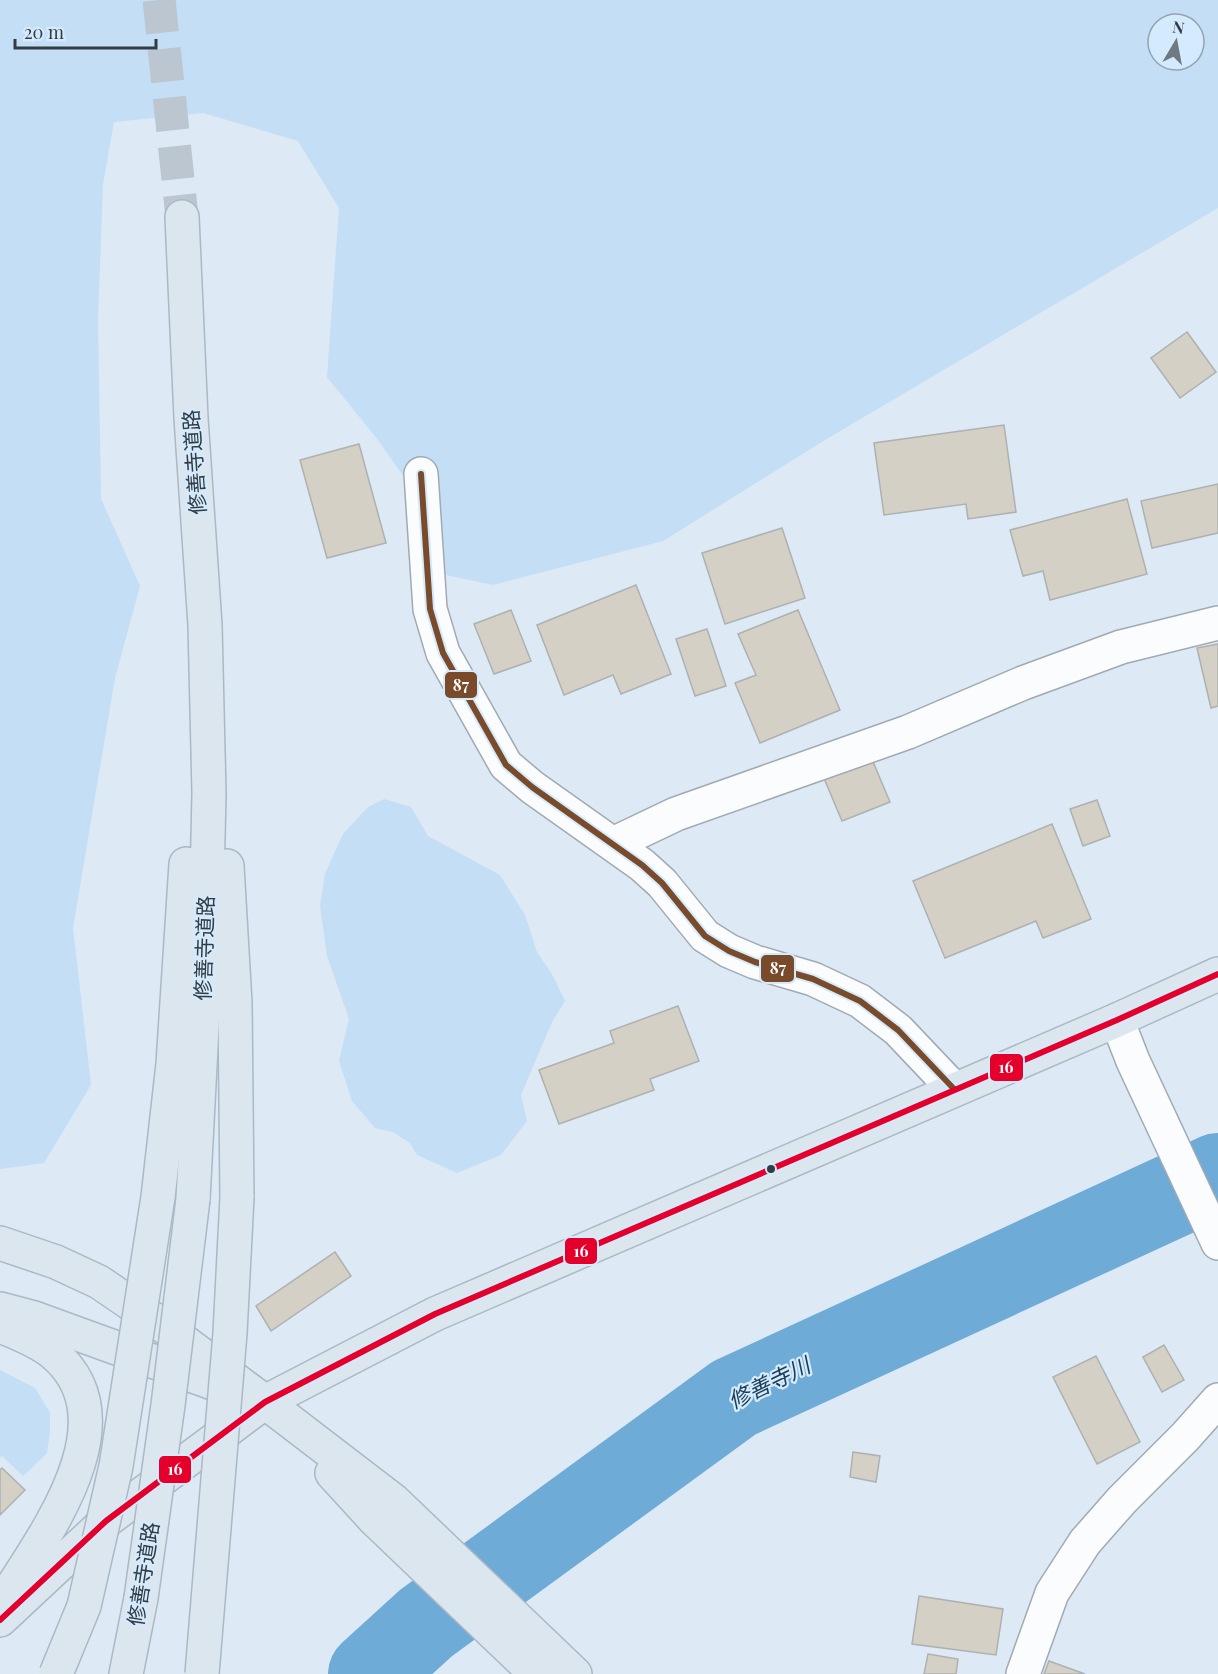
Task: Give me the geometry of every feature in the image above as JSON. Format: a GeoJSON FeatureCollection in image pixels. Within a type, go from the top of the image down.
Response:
{"type":"FeatureCollection","features":[{"type":"Feature","properties":{"kind":"highway","name":"修善寺道路"},"geometry":{"type":"LineString","coordinates":[[126,1674],[143,1587],[193,1199],[205,970],[210,793],[205,625],[191,418],[182,217]]}},
{"type":"Feature","properties":{"kind":"highway"},"geometry":{"type":"LineString","coordinates":[[56,1674],[84,1606],[114,1476],[158,1197],[174,1053],[188,811],[191,418]]}},
{"type":"Feature","properties":{"kind":"highway"},"geometry":{"type":"LineString","coordinates":[[202,1674],[230,1333],[237,1197],[234,1003],[225,820],[205,625]]}},
{"type":"Feature","properties":{"kind":"highway"},"geometry":{"type":"LineString","coordinates":[[0,1620],[106,1521],[265,1402],[435,1314],[1117,1020],[1218,974]]}},
{"type":"Feature","properties":{"kind":"highway"},"geometry":{"type":"LineString","coordinates":[[0,1243],[56,1262],[99,1282],[162,1325],[265,1402],[384,1510],[534,1659],[574,1674]]}},
{"type":"Feature","properties":{"kind":"highway"},"geometry":{"type":"LineString","coordinates":[[0,1309],[34,1318],[265,1402]]}},
{"type":"Feature","properties":{"kind":"highway"},"geometry":{"type":"LineString","coordinates":[[0,1326],[21,1334],[53,1353],[72,1375],[82,1395],[85,1420],[83,1451],[66,1496],[0,1607]]}},
{"type":"Feature","properties":{"kind":"street"},"geometry":{"type":"LineString","coordinates":[[421,474],[430,609],[443,653],[506,765],[532,787],[613,844],[662,883],[705,936],[729,951],[755,962],[813,979],[860,1001],[898,1030],[954,1089]]}},
{"type":"Feature","properties":{"kind":"street"},"geometry":{"type":"LineString","coordinates":[[613,844],[676,814],[908,732],[1023,683],[1121,647],[1218,622]]}},
{"type":"Feature","properties":{"kind":"street"},"geometry":{"type":"LineString","coordinates":[[1117,1020],[1133,1061],[1218,1243]]}},
{"type":"Feature","properties":{"kind":"street"},"geometry":{"type":"LineString","coordinates":[[1023,1674],[1052,1593],[1085,1542],[1218,1400]]}},
{"type":"Feature","properties":{"kind":"shaded area"},"geometry":{"type":"Polygon","coordinates":[[[0,0],[1218,0],[1218,208],[825,440],[663,541],[493,585],[446,575],[420,500],[378,440],[327,377],[339,208],[298,141],[203,113],[114,122],[103,184],[98,317],[101,499],[140,586],[115,678],[73,928],[91,1085],[44,1163],[0,1169],[0,0]]]}},
{"type":"Feature","properties":{"kind":"shaded area"},"geometry":{"type":"Polygon","coordinates":[[[384,799],[411,807],[428,836],[500,875],[525,915],[537,952],[553,976],[565,1001],[552,1022],[521,1095],[527,1121],[501,1155],[457,1173],[417,1155],[410,1143],[393,1132],[375,1128],[352,1101],[339,1061],[349,1019],[327,956],[320,906],[325,874],[343,834],[368,807],[384,799]]]}},
{"type":"Feature","properties":{"kind":"shaded area"},"geometry":{"type":"Polygon","coordinates":[[[0,1370],[35,1388],[50,1413],[47,1453],[23,1476],[2,1456],[0,1458],[0,1370]]]}},
{"type":"Feature","properties":{"kind":"building"},"geometry":{"type":"Polygon","coordinates":[[[1187,332],[1216,372],[1180,398],[1151,358],[1187,332]]]}},
{"type":"Feature","properties":{"kind":"building"},"geometry":{"type":"Polygon","coordinates":[[[1004,425],[1016,512],[968,519],[966,504],[884,515],[874,443],[1004,425]]]}},
{"type":"Feature","properties":{"kind":"building"},"geometry":{"type":"Polygon","coordinates":[[[359,444],[386,543],[327,558],[300,460],[359,444]]]}},
{"type":"Feature","properties":{"kind":"building"},"geometry":{"type":"Polygon","coordinates":[[[1218,484],[1218,533],[1152,548],[1141,501],[1218,484]]]}},
{"type":"Feature","properties":{"kind":"building"},"geometry":{"type":"Polygon","coordinates":[[[1127,499],[1147,574],[1050,600],[1043,571],[1023,576],[1010,530],[1127,499]]]}},
{"type":"Feature","properties":{"kind":"building"},"geometry":{"type":"Polygon","coordinates":[[[782,528],[805,598],[725,624],[702,553],[782,528]]]}},
{"type":"Feature","properties":{"kind":"building"},"geometry":{"type":"Polygon","coordinates":[[[636,585],[671,674],[621,694],[613,675],[564,695],[537,625],[636,585]]]}},
{"type":"Feature","properties":{"kind":"building"},"geometry":{"type":"Polygon","coordinates":[[[511,610],[531,661],[494,674],[474,624],[511,610]]]}},
{"type":"Feature","properties":{"kind":"building"},"geometry":{"type":"Polygon","coordinates":[[[798,610],[840,710],[760,743],[735,683],[756,675],[738,634],[798,610]]]}},
{"type":"Feature","properties":{"kind":"building"},"geometry":{"type":"Polygon","coordinates":[[[707,629],[726,686],[695,696],[676,639],[707,629]]]}},
{"type":"Feature","properties":{"kind":"building"},"geometry":{"type":"Polygon","coordinates":[[[1218,644],[1218,706],[1211,708],[1197,648],[1218,644]]]}},
{"type":"Feature","properties":{"kind":"building"},"geometry":{"type":"Polygon","coordinates":[[[871,757],[890,802],[842,821],[823,776],[871,757]]]}},
{"type":"Feature","properties":{"kind":"building"},"geometry":{"type":"Polygon","coordinates":[[[1097,800],[1110,836],[1083,846],[1070,809],[1097,800]]]}},
{"type":"Feature","properties":{"kind":"building"},"geometry":{"type":"Polygon","coordinates":[[[1052,824],[1091,919],[1043,938],[1036,921],[945,958],[913,881],[1052,824]]]}},
{"type":"Feature","properties":{"kind":"building"},"geometry":{"type":"Polygon","coordinates":[[[678,1006],[699,1061],[650,1079],[654,1090],[559,1124],[539,1070],[614,1043],[610,1031],[678,1006]]]}},
{"type":"Feature","properties":{"kind":"building"},"geometry":{"type":"Polygon","coordinates":[[[335,1252],[351,1276],[271,1331],[256,1306],[335,1252]]]}},
{"type":"Feature","properties":{"kind":"building"},"geometry":{"type":"Polygon","coordinates":[[[1164,1345],[1184,1380],[1162,1392],[1143,1357],[1164,1345]]]}},
{"type":"Feature","properties":{"kind":"building"},"geometry":{"type":"Polygon","coordinates":[[[1096,1356],[1140,1442],[1097,1464],[1053,1377],[1096,1356]]]}},
{"type":"Feature","properties":{"kind":"building"},"geometry":{"type":"Polygon","coordinates":[[[853,1452],[880,1456],[876,1482],[850,1477],[853,1452]]]}},
{"type":"Feature","properties":{"kind":"building"},"geometry":{"type":"Polygon","coordinates":[[[2,1468],[25,1490],[0,1515],[0,1470],[2,1468]]]}},
{"type":"Feature","properties":{"kind":"building"},"geometry":{"type":"Polygon","coordinates":[[[919,1596],[1003,1609],[996,1655],[912,1644],[919,1596]]]}},
{"type":"Feature","properties":{"kind":"building"},"geometry":{"type":"Polygon","coordinates":[[[928,1654],[958,1659],[956,1674],[924,1674],[928,1654]]]}},
{"type":"Feature","properties":{"kind":"building"},"geometry":{"type":"Polygon","coordinates":[[[1049,1661],[1085,1674],[1044,1674],[1049,1661]]]}},
{"type":"Feature","properties":{"kind":"waterway","name":"修善寺川"},"geometry":{"type":"LineString","coordinates":[[370,1674],[426,1623],[734,1398],[1218,1175]]}},
{"type":"Feature","properties":{"kind":"tunnel"},"geometry":{"type":"LineString","coordinates":[[159,0],[182,217]]}},
{"type":"Feature","properties":{"kind":"transit line","name":"87"},"geometry":{"type":"LineString","coordinates":[[421,474],[430,609],[443,653],[506,765],[532,787],[642,865],[662,883],[705,936],[729,951],[755,962],[813,979],[860,1001],[898,1030],[954,1089]]}},
{"type":"Feature","properties":{"kind":"transit line","name":"16"},"geometry":{"type":"LineString","coordinates":[[0,1620],[106,1521],[265,1402],[435,1314],[1117,1020],[1218,974]]}}]}
